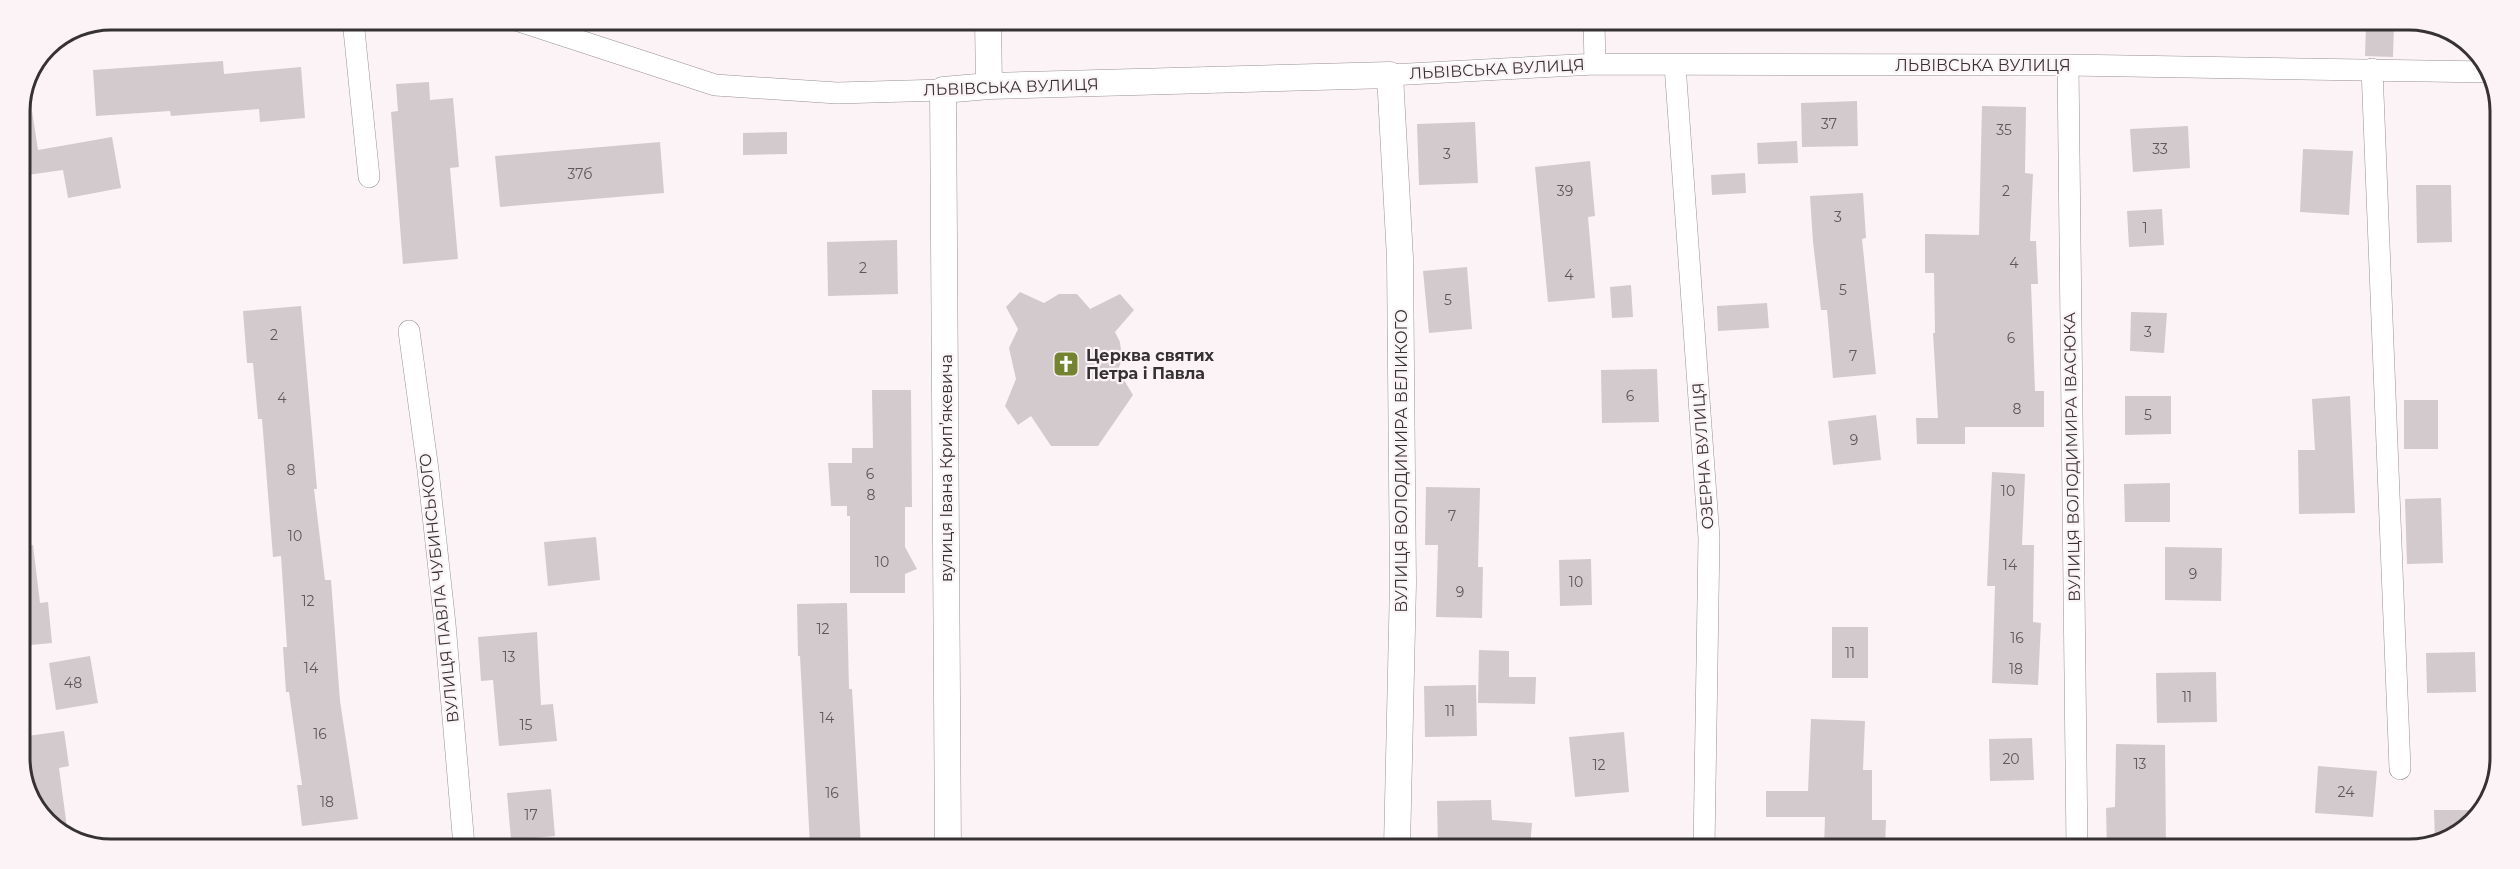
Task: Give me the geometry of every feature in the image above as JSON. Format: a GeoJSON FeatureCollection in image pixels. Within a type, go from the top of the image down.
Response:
{"type":"FeatureCollection","features":[{"type":"Feature","properties":{"kind":"street"},"geometry":{"type":"LineString","coordinates":[[354,30],[369,177]]}},
{"type":"Feature","properties":{"kind":"street","name":"ЛЬВІВСЬКА ВУЛИЦЯ"},"geometry":{"type":"LineString","coordinates":[[547,30],[715,85],[837,93],[943,90],[989,86],[1390,75],[1595,64],[2068,65],[2480,72]]}},
{"type":"Feature","properties":{"kind":"street"},"geometry":{"type":"LineString","coordinates":[[988,30],[989,86]]}},
{"type":"Feature","properties":{"kind":"street"},"geometry":{"type":"LineString","coordinates":[[1594,30],[1595,64]]}},
{"type":"Feature","properties":{"kind":"street","name":"ОЗЕРНА ВУЛИЦЯ"},"geometry":{"type":"LineString","coordinates":[[1675,65],[1709,538],[1704,839]]}},
{"type":"Feature","properties":{"kind":"street","name":"ВУЛИЦЯ ВОЛОДИМИРА ІВАСЮКА"},"geometry":{"type":"LineString","coordinates":[[2068,65],[2077,839]]}},
{"type":"Feature","properties":{"kind":"street"},"geometry":{"type":"LineString","coordinates":[[2372,69],[2400,769]]}},
{"type":"Feature","properties":{"kind":"street","name":"ВУЛИЦЯ ВОЛОДИМИРА ВЕЛИКОГО"},"geometry":{"type":"LineString","coordinates":[[1390,75],[1401,270],[1403,583],[1397,839]]}},
{"type":"Feature","properties":{"kind":"street","name":"вулиця Івана Крипʼякевича"},"geometry":{"type":"LineString","coordinates":[[943,90],[948,839]]}},
{"type":"Feature","properties":{"kind":"street","name":"ВУЛИЦЯ ПАВЛА ЧУБИНСЬКОГО"},"geometry":{"type":"LineString","coordinates":[[409,331],[428,470],[445,624],[463,839]]}},
{"type":"Feature","properties":{"kind":"building"},"geometry":{"type":"Polygon","coordinates":[[[2366,30],[2394,30],[2393,57],[2365,56],[2366,30]]]}},
{"type":"Feature","properties":{"kind":"building"},"geometry":{"type":"Polygon","coordinates":[[[223,61],[224,74],[301,67],[305,118],[260,122],[259,109],[171,116],[170,111],[96,116],[93,70],[223,61]]]}},
{"type":"Feature","properties":{"kind":"building"},"geometry":{"type":"Polygon","coordinates":[[[429,82],[430,100],[453,98],[459,167],[450,168],[458,259],[403,264],[391,112],[398,111],[396,84],[429,82]]]}},
{"type":"Feature","properties":{"kind":"building"},"geometry":{"type":"Polygon","coordinates":[[[1857,101],[1858,146],[1802,147],[1801,103],[1857,101]]]}},
{"type":"Feature","properties":{"kind":"building"},"geometry":{"type":"Polygon","coordinates":[[[31,104],[38,150],[112,137],[121,188],[68,198],[63,170],[30,175],[31,104]]]}},
{"type":"Feature","properties":{"kind":"building"},"geometry":{"type":"Polygon","coordinates":[[[1982,106],[2026,107],[2025,173],[2033,174],[2030,241],[2036,241],[2038,284],[2031,284],[2035,391],[2044,391],[2044,427],[1965,427],[1965,444],[1917,444],[1916,418],[1938,418],[1933,333],[1935,333],[1934,273],[1925,273],[1925,234],[1979,235],[1982,106]]]}},
{"type":"Feature","properties":{"kind":"building"},"geometry":{"type":"Polygon","coordinates":[[[1475,122],[1478,183],[1419,185],[1417,124],[1475,122]]]}},
{"type":"Feature","properties":{"kind":"building"},"geometry":{"type":"Polygon","coordinates":[[[2188,126],[2190,168],[2133,172],[2130,129],[2188,126]]]}},
{"type":"Feature","properties":{"kind":"building"},"geometry":{"type":"Polygon","coordinates":[[[787,132],[787,154],[743,155],[743,133],[787,132]]]}},
{"type":"Feature","properties":{"kind":"building"},"geometry":{"type":"Polygon","coordinates":[[[1797,141],[1798,163],[1758,164],[1757,143],[1797,141]]]}},
{"type":"Feature","properties":{"kind":"building"},"geometry":{"type":"Polygon","coordinates":[[[660,142],[664,193],[500,207],[495,156],[660,142]]]}},
{"type":"Feature","properties":{"kind":"building"},"geometry":{"type":"Polygon","coordinates":[[[2303,149],[2353,151],[2349,215],[2300,212],[2303,149]]]}},
{"type":"Feature","properties":{"kind":"building"},"geometry":{"type":"Polygon","coordinates":[[[1590,161],[1595,216],[1588,217],[1595,298],[1548,302],[1535,167],[1590,161]]]}},
{"type":"Feature","properties":{"kind":"building"},"geometry":{"type":"Polygon","coordinates":[[[1745,173],[1746,193],[1712,195],[1711,175],[1745,173]]]}},
{"type":"Feature","properties":{"kind":"building"},"geometry":{"type":"Polygon","coordinates":[[[2416,185],[2451,185],[2452,242],[2417,243],[2416,185]]]}},
{"type":"Feature","properties":{"kind":"building"},"geometry":{"type":"Polygon","coordinates":[[[1863,193],[1866,238],[1862,239],[1876,374],[1833,378],[1827,310],[1821,310],[1810,196],[1863,193]]]}},
{"type":"Feature","properties":{"kind":"building"},"geometry":{"type":"Polygon","coordinates":[[[2162,209],[2164,245],[2129,247],[2127,211],[2162,209]]]}},
{"type":"Feature","properties":{"kind":"building"},"geometry":{"type":"Polygon","coordinates":[[[897,240],[898,294],[828,296],[827,242],[897,240]]]}},
{"type":"Feature","properties":{"kind":"building"},"geometry":{"type":"Polygon","coordinates":[[[1467,267],[1472,329],[1429,333],[1423,271],[1467,267]]]}},
{"type":"Feature","properties":{"kind":"building"},"geometry":{"type":"Polygon","coordinates":[[[1631,285],[1633,317],[1612,318],[1610,287],[1631,285]]]}},
{"type":"Feature","properties":{"kind":"building","name":"Церква святих Петра і Павла"},"geometry":{"type":"Polygon","coordinates":[[[1020,292],[1044,303],[1059,294],[1077,294],[1090,309],[1120,294],[1134,310],[1115,332],[1120,342],[1122,359],[1118,370],[1133,395],[1098,446],[1051,446],[1031,416],[1018,425],[1005,406],[1016,379],[1009,348],[1018,329],[1006,307],[1020,292]]]}},
{"type":"Feature","properties":{"kind":"building"},"geometry":{"type":"Polygon","coordinates":[[[1767,303],[1769,328],[1718,331],[1717,306],[1767,303]]]}},
{"type":"Feature","properties":{"kind":"building"},"geometry":{"type":"Polygon","coordinates":[[[301,306],[317,489],[314,489],[325,580],[331,580],[340,701],[358,819],[302,826],[297,785],[302,785],[289,692],[286,692],[283,647],[287,647],[281,556],[273,557],[262,419],[258,419],[253,363],[247,363],[243,311],[301,306]]]}},
{"type":"Feature","properties":{"kind":"building"},"geometry":{"type":"Polygon","coordinates":[[[2131,312],[2167,313],[2164,353],[2130,351],[2131,312]]]}},
{"type":"Feature","properties":{"kind":"building"},"geometry":{"type":"Polygon","coordinates":[[[1657,369],[1659,422],[1602,423],[1601,370],[1657,369]]]}},
{"type":"Feature","properties":{"kind":"building"},"geometry":{"type":"Polygon","coordinates":[[[872,390],[911,390],[912,507],[905,507],[905,547],[917,569],[905,574],[905,593],[850,593],[850,516],[847,516],[847,506],[831,506],[828,463],[852,463],[852,448],[873,448],[872,390]]]}},
{"type":"Feature","properties":{"kind":"building"},"geometry":{"type":"Polygon","coordinates":[[[2125,396],[2171,396],[2171,434],[2125,435],[2125,396]]]}},
{"type":"Feature","properties":{"kind":"building"},"geometry":{"type":"Polygon","coordinates":[[[2350,396],[2355,513],[2299,514],[2298,450],[2315,450],[2312,399],[2350,396]]]}},
{"type":"Feature","properties":{"kind":"building"},"geometry":{"type":"Polygon","coordinates":[[[2404,400],[2438,400],[2438,449],[2404,449],[2404,400]]]}},
{"type":"Feature","properties":{"kind":"building"},"geometry":{"type":"Polygon","coordinates":[[[1876,415],[1881,460],[1833,465],[1828,421],[1876,415]]]}},
{"type":"Feature","properties":{"kind":"building"},"geometry":{"type":"Polygon","coordinates":[[[1992,472],[2025,474],[2022,545],[2034,545],[2033,622],[2041,623],[2038,685],[1992,683],[1995,586],[1987,586],[1992,472]]]}},
{"type":"Feature","properties":{"kind":"building"},"geometry":{"type":"Polygon","coordinates":[[[2170,483],[2170,522],[2125,522],[2124,484],[2170,483]]]}},
{"type":"Feature","properties":{"kind":"building"},"geometry":{"type":"Polygon","coordinates":[[[1426,487],[1480,488],[1478,567],[1483,567],[1482,618],[1436,617],[1438,545],[1425,545],[1426,487]]]}},
{"type":"Feature","properties":{"kind":"building"},"geometry":{"type":"Polygon","coordinates":[[[2441,498],[2443,563],[2407,564],[2405,499],[2441,498]]]}},
{"type":"Feature","properties":{"kind":"building"},"geometry":{"type":"Polygon","coordinates":[[[596,537],[600,580],[548,586],[544,542],[596,537]]]}},
{"type":"Feature","properties":{"kind":"building"},"geometry":{"type":"Polygon","coordinates":[[[30,545],[33,545],[40,603],[48,602],[52,643],[30,645],[30,545]]]}},
{"type":"Feature","properties":{"kind":"building"},"geometry":{"type":"Polygon","coordinates":[[[2165,547],[2222,548],[2221,601],[2165,600],[2165,547]]]}},
{"type":"Feature","properties":{"kind":"building"},"geometry":{"type":"Polygon","coordinates":[[[1591,559],[1592,605],[1560,606],[1559,560],[1591,559]]]}},
{"type":"Feature","properties":{"kind":"building"},"geometry":{"type":"Polygon","coordinates":[[[847,603],[849,689],[852,689],[861,839],[810,839],[797,604],[847,603]]]}},
{"type":"Feature","properties":{"kind":"building"},"geometry":{"type":"Polygon","coordinates":[[[1832,627],[1868,627],[1868,678],[1832,678],[1832,627]]]}},
{"type":"Feature","properties":{"kind":"building"},"geometry":{"type":"Polygon","coordinates":[[[537,632],[541,705],[553,704],[557,741],[499,746],[493,680],[481,681],[478,637],[537,632]]]}},
{"type":"Feature","properties":{"kind":"building"},"geometry":{"type":"Polygon","coordinates":[[[1479,650],[1509,651],[1509,677],[1536,677],[1535,704],[1478,703],[1479,650]]]}},
{"type":"Feature","properties":{"kind":"building"},"geometry":{"type":"Polygon","coordinates":[[[2475,652],[2476,692],[2427,693],[2426,653],[2475,652]]]}},
{"type":"Feature","properties":{"kind":"building"},"geometry":{"type":"Polygon","coordinates":[[[90,656],[98,703],[56,710],[49,663],[90,656]]]}},
{"type":"Feature","properties":{"kind":"building"},"geometry":{"type":"Polygon","coordinates":[[[2216,672],[2217,722],[2157,723],[2156,673],[2216,672]]]}},
{"type":"Feature","properties":{"kind":"building"},"geometry":{"type":"Polygon","coordinates":[[[1476,685],[1477,736],[1425,737],[1424,686],[1476,685]]]}},
{"type":"Feature","properties":{"kind":"building"},"geometry":{"type":"Polygon","coordinates":[[[1811,719],[1865,721],[1863,770],[1872,770],[1872,820],[1886,820],[1885,839],[1824,839],[1825,817],[1766,817],[1766,791],[1808,791],[1811,719]]]}},
{"type":"Feature","properties":{"kind":"building"},"geometry":{"type":"Polygon","coordinates":[[[64,731],[69,766],[59,768],[67,825],[47,807],[36,789],[30,763],[30,736],[64,731]]]}},
{"type":"Feature","properties":{"kind":"building"},"geometry":{"type":"Polygon","coordinates":[[[1624,732],[1629,792],[1575,797],[1569,737],[1624,732]]]}},
{"type":"Feature","properties":{"kind":"building"},"geometry":{"type":"Polygon","coordinates":[[[2032,738],[2034,780],[1990,781],[1989,739],[2032,738]]]}},
{"type":"Feature","properties":{"kind":"building"},"geometry":{"type":"Polygon","coordinates":[[[2116,744],[2165,745],[2166,839],[2107,839],[2106,808],[2115,807],[2116,744]]]}},
{"type":"Feature","properties":{"kind":"building"},"geometry":{"type":"Polygon","coordinates":[[[2318,766],[2377,771],[2373,817],[2315,813],[2318,766]]]}},
{"type":"Feature","properties":{"kind":"building"},"geometry":{"type":"Polygon","coordinates":[[[551,789],[555,836],[511,839],[507,793],[551,789]]]}},
{"type":"Feature","properties":{"kind":"building"},"geometry":{"type":"Polygon","coordinates":[[[1491,800],[1492,820],[1532,823],[1531,839],[1438,839],[1437,801],[1491,800]]]}},
{"type":"Feature","properties":{"kind":"building"},"geometry":{"type":"Polygon","coordinates":[[[2434,810],[2470,810],[2454,825],[2435,834],[2434,810]]]}},
{"type":"Feature","properties":{"kind":"place","name":"Церква святих Петра і Павла"},"geometry":{"type":"Point","coordinates":[1066,364]}}]}
